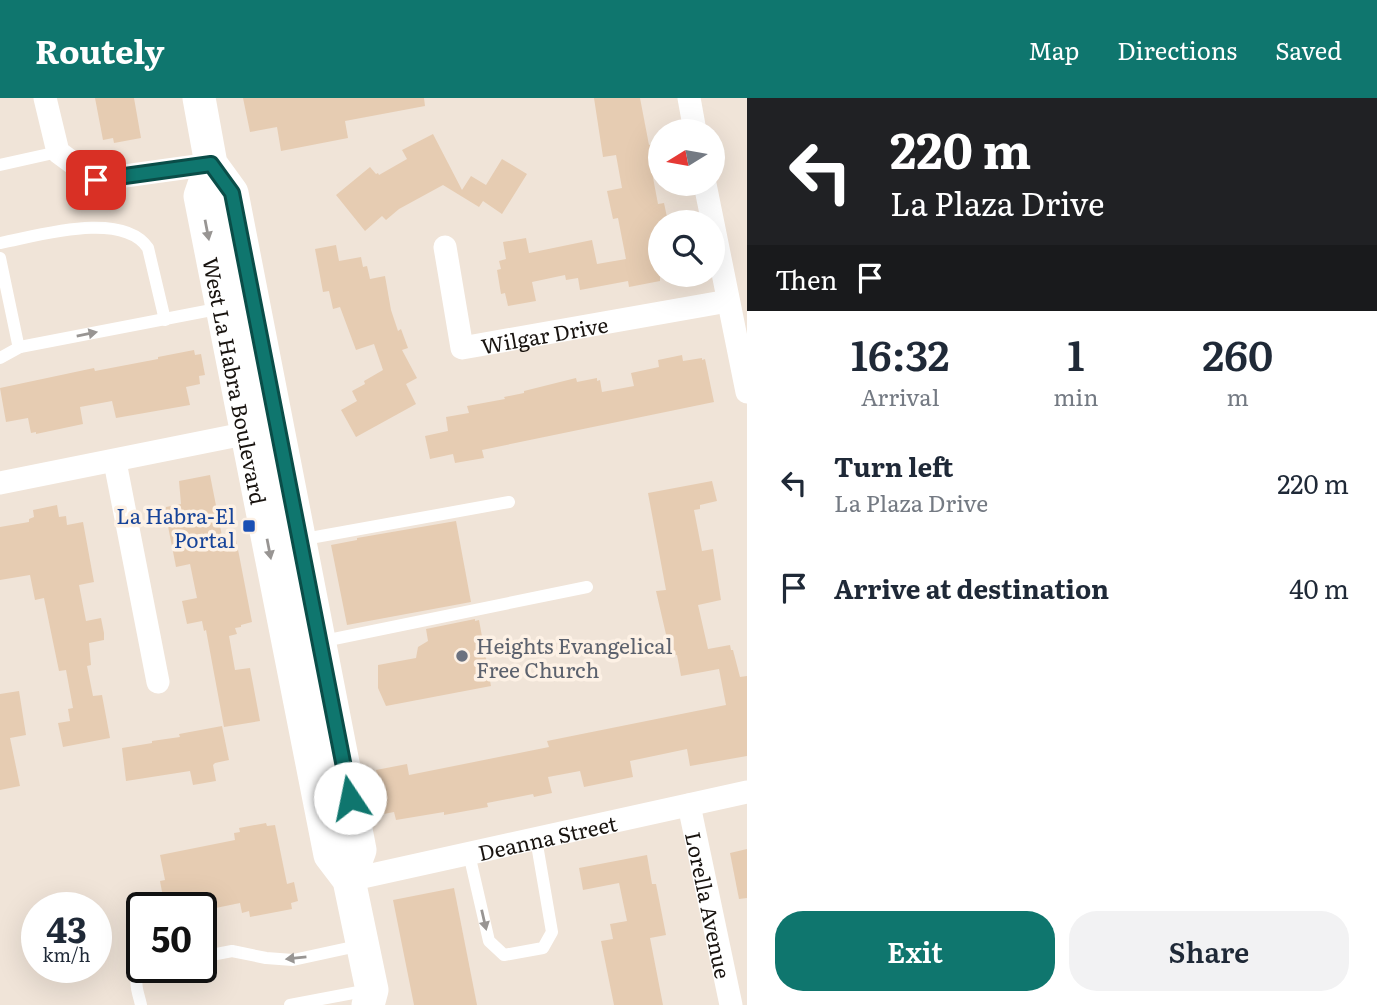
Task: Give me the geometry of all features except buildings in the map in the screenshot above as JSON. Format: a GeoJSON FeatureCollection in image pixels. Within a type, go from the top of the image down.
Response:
{"type":"FeatureCollection","features":[{"type":"Feature","properties":{"kind":"main road","name":"West La Habra Boulevard"},"geometry":{"type":"LineString","coordinates":[[199,98],[211,164],[232,193],[261,431],[330,855],[349,880],[375,1000]]}},
{"type":"Feature","properties":{"kind":"main road","name":"West La Habra Boulevard"},"geometry":{"type":"LineString","coordinates":[[211,164],[201,196],[222,308],[299,540],[360,850],[349,880]]}},
{"type":"Feature","properties":{"kind":"street"},"geometry":{"type":"LineString","coordinates":[[45,98],[58,152],[96,180],[211,164]]}},
{"type":"Feature","properties":{"kind":"street"},"geometry":{"type":"LineString","coordinates":[[689,98],[693,119]]}},
{"type":"Feature","properties":{"kind":"street"},"geometry":{"type":"LineString","coordinates":[[707,196],[747,392]]}},
{"type":"Feature","properties":{"kind":"street","name":"Wilgar Drive"},"geometry":{"type":"LineString","coordinates":[[445,247],[462,348],[728,301]]}},
{"type":"Feature","properties":{"kind":"street"},"geometry":{"type":"LineString","coordinates":[[0,483],[261,431]]}},
{"type":"Feature","properties":{"kind":"street"},"geometry":{"type":"LineString","coordinates":[[115,462],[159,682]]}},
{"type":"Feature","properties":{"kind":"street","name":"Deanna Street"},"geometry":{"type":"LineString","coordinates":[[349,880],[747,792]]}},
{"type":"Feature","properties":{"kind":"street","name":"Lorella Avenue"},"geometry":{"type":"LineString","coordinates":[[689,805],[731,1005]]}},
{"type":"Feature","properties":{"kind":"lane"},"geometry":{"type":"LineString","coordinates":[[0,165],[58,152]]}},
{"type":"Feature","properties":{"kind":"lane"},"geometry":{"type":"LineString","coordinates":[[0,243],[85,228],[133,234],[148,248],[165,320]]}},
{"type":"Feature","properties":{"kind":"lane"},"geometry":{"type":"LineString","coordinates":[[0,258],[20,347]]}},
{"type":"Feature","properties":{"kind":"lane"},"geometry":{"type":"LineString","coordinates":[[0,358],[20,347],[222,308]]}},
{"type":"Feature","properties":{"kind":"lane"},"geometry":{"type":"LineString","coordinates":[[299,540],[509,502]]}},
{"type":"Feature","properties":{"kind":"lane"},"geometry":{"type":"LineString","coordinates":[[319,642],[587,587]]}},
{"type":"Feature","properties":{"kind":"lane"},"geometry":{"type":"LineString","coordinates":[[469,854],[489,940],[504,955],[543,948],[552,932],[536,839]]}},
{"type":"Feature","properties":{"kind":"lane"},"geometry":{"type":"LineString","coordinates":[[217,954],[232,951],[293,960],[362,944]]}},
{"type":"Feature","properties":{"kind":"lane"},"geometry":{"type":"LineString","coordinates":[[137,983],[141,1005]]}},
{"type":"Feature","properties":{"kind":"lane"},"geometry":{"type":"LineString","coordinates":[[290,1005],[375,1000]]}},
{"type":"Feature","properties":{"kind":"place","name":"La Habra-El Portal"},"geometry":{"type":"Point","coordinates":[249,526]}},
{"type":"Feature","properties":{"kind":"place","name":"Heights Evangelical Free Church"},"geometry":{"type":"Point","coordinates":[462,656]}},
{"type":"Feature","properties":{"kind":"route"},"geometry":{"type":"LineString","coordinates":[[96,180],[211,164],[232,193],[350,798]]}}]}
